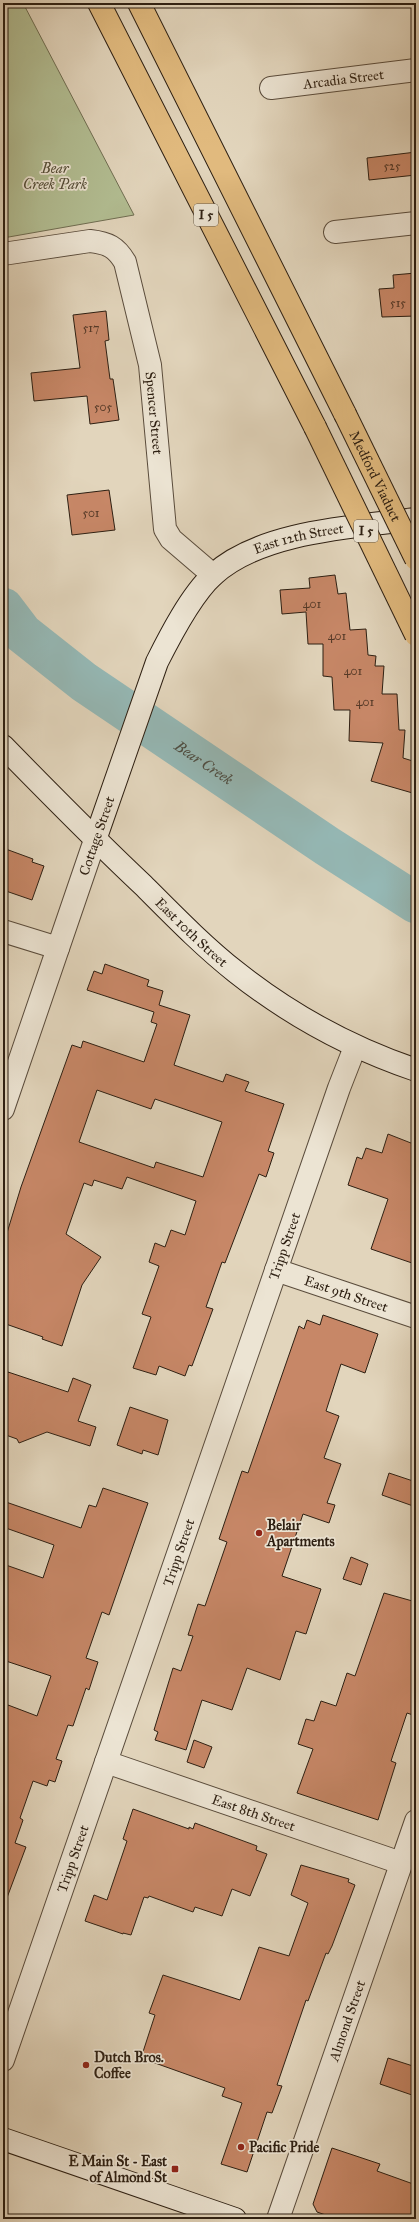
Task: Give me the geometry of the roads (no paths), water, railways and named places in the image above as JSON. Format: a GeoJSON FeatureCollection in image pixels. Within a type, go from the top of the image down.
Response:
{"type":"FeatureCollection","features":[{"type":"Feature","properties":{"kind":"highway","name":"I 5"},"geometry":{"type":"LineString","coordinates":[[98,3],[315,427],[416,635]]}},
{"type":"Feature","properties":{"kind":"highway","name":"Medford Viaduct"},"geometry":{"type":"LineString","coordinates":[[139,3],[416,559]]}},
{"type":"Feature","properties":{"kind":"street","name":"Arcadia Street"},"geometry":{"type":"LineString","coordinates":[[271,88],[416,70]]}},
{"type":"Feature","properties":{"kind":"street"},"geometry":{"type":"LineString","coordinates":[[335,232],[416,223]]}},
{"type":"Feature","properties":{"kind":"street","name":"Spencer Street"},"geometry":{"type":"LineString","coordinates":[[3,254],[90,241],[105,242],[118,250],[125,262],[150,365],[165,529],[171,539],[213,575]]}},
{"type":"Feature","properties":{"kind":"street","name":"East 12th Street"},"geometry":{"type":"LineString","coordinates":[[213,575],[250,552],[290,538],[416,519]]}},
{"type":"Feature","properties":{"kind":"street","name":"Cottage Street"},"geometry":{"type":"LineString","coordinates":[[3,1109],[157,662],[170,634],[213,575]]}},
{"type":"Feature","properties":{"kind":"street","name":"East 10th Street"},"geometry":{"type":"LineString","coordinates":[[3,746],[95,840],[195,936],[236,972],[300,1016],[355,1047],[416,1070]]}},
{"type":"Feature","properties":{"kind":"street"},"geometry":{"type":"LineString","coordinates":[[3,931],[58,948]]}},
{"type":"Feature","properties":{"kind":"street","name":"Tripp Street"},"geometry":{"type":"LineString","coordinates":[[3,2060],[337,1093],[355,1047]]}},
{"type":"Feature","properties":{"kind":"street","name":"East 9th Street"},"geometry":{"type":"LineString","coordinates":[[276,1270],[416,1317]]}},
{"type":"Feature","properties":{"kind":"street","name":"East 8th Street"},"geometry":{"type":"LineString","coordinates":[[106,1762],[402,1863]]}},
{"type":"Feature","properties":{"kind":"street","name":"Almond Street"},"geometry":{"type":"LineString","coordinates":[[278,2219],[416,1821]]}},
{"type":"Feature","properties":{"kind":"street"},"geometry":{"type":"LineString","coordinates":[[3,2139],[210,2215],[235,2219]]}},
{"type":"Feature","properties":{"kind":"waterway","name":"Bear Creek"},"geometry":{"type":"LineString","coordinates":[[3,608],[22,633],[84,682],[327,846],[416,903]]}},
{"type":"Feature","properties":{"kind":"place","name":"Belair Apartments"},"geometry":{"type":"Point","coordinates":[259,1533]}},
{"type":"Feature","properties":{"kind":"place","name":"Dutch Bros. Coffee"},"geometry":{"type":"Point","coordinates":[86,2065]}},
{"type":"Feature","properties":{"kind":"place","name":"Pacific Pride"},"geometry":{"type":"Point","coordinates":[241,2147]}},
{"type":"Feature","properties":{"kind":"place","name":"E Main St - East of Almond St"},"geometry":{"type":"Point","coordinates":[175,2169]}},
{"type":"Feature","properties":{"kind":"park label","name":"Bear Creek Park"},"geometry":{"type":"Point","coordinates":[55,176]}}]}
